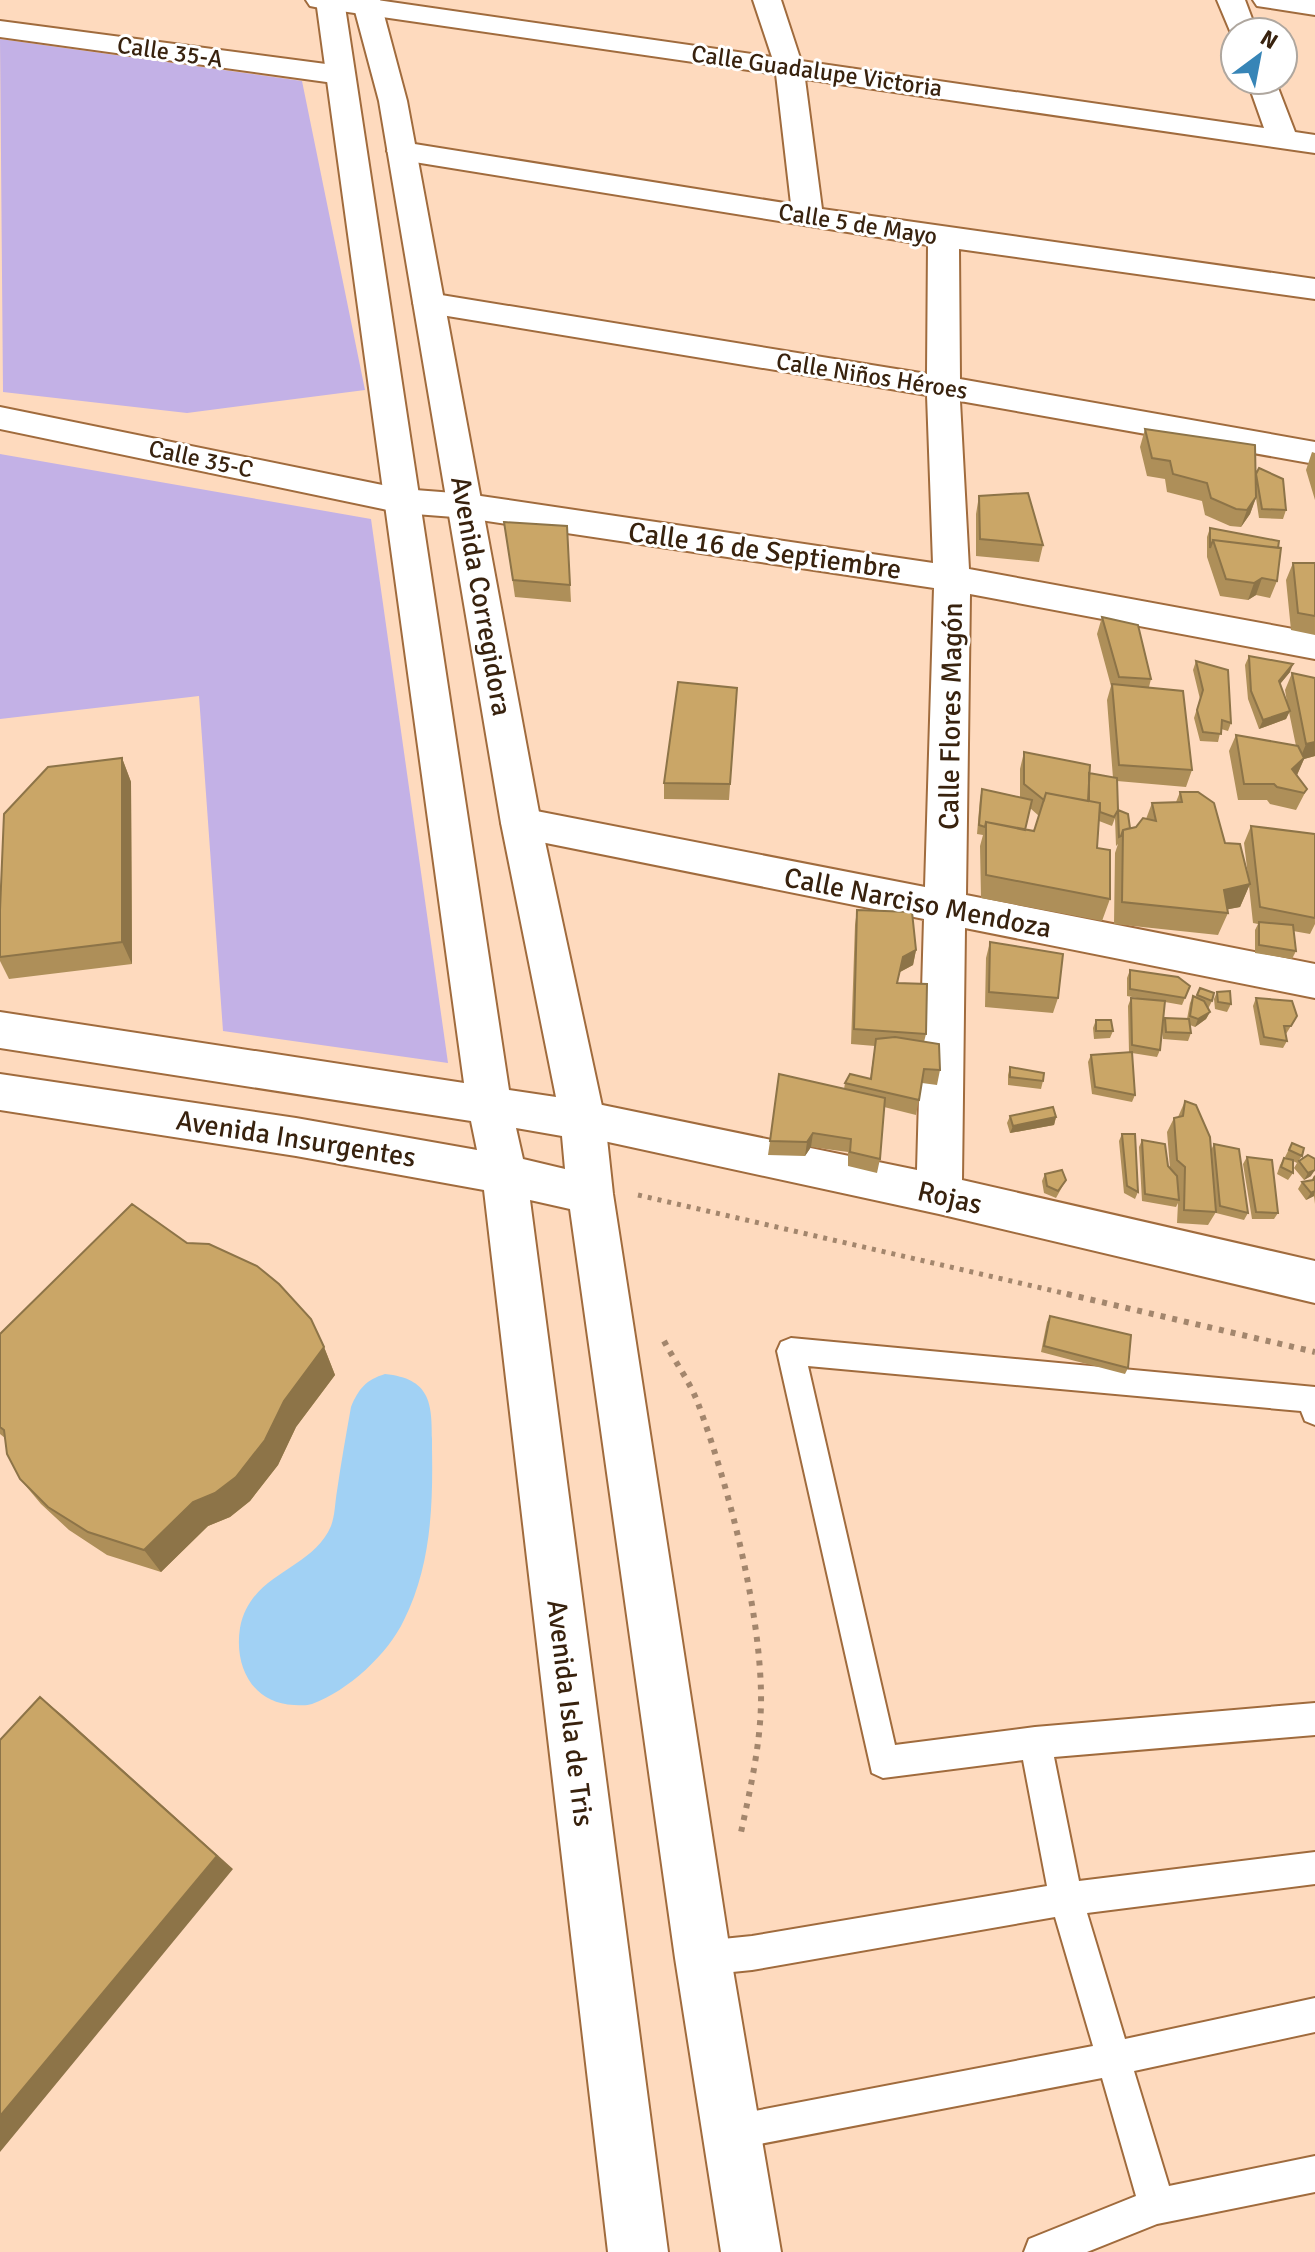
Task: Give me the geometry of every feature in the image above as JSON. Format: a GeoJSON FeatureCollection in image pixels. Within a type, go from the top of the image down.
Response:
{"type":"FeatureCollection","features":[{"type":"Feature","properties":{"kind":"street"},"geometry":{"type":"LineString","coordinates":[[767,0],[789,67],[808,215]]}},
{"type":"Feature","properties":{"kind":"street"},"geometry":{"type":"LineString","coordinates":[[1267,0],[1315,7]]}},
{"type":"Feature","properties":{"kind":"street"},"geometry":{"type":"LineString","coordinates":[[327,1],[341,75],[489,1104],[504,1174]]}},
{"type":"Feature","properties":{"kind":"street","name":"Calle Guadalupe Victoria"},"geometry":{"type":"LineString","coordinates":[[327,1],[367,4],[1315,144]]}},
{"type":"Feature","properties":{"kind":"street","name":"Avenida Corregidora"},"geometry":{"type":"LineString","coordinates":[[367,4],[393,101],[521,823],[583,1120],[607,1193]]}},
{"type":"Feature","properties":{"kind":"street","name":"Calle 35-A"},"geometry":{"type":"LineString","coordinates":[[0,29],[341,75]]}},
{"type":"Feature","properties":{"kind":"street"},"geometry":{"type":"LineString","coordinates":[[1267,96],[1283,139]]}},
{"type":"Feature","properties":{"kind":"street","name":"Calle 5 de Mayo"},"geometry":{"type":"LineString","coordinates":[[402,151],[944,238],[1315,289]]}},
{"type":"Feature","properties":{"kind":"street","name":"Calle Flores Magón"},"geometry":{"type":"LineString","coordinates":[[939,1194],[952,578],[943,387],[944,238]]}},
{"type":"Feature","properties":{"kind":"street","name":"Calle Niños Héroes"},"geometry":{"type":"LineString","coordinates":[[429,303],[943,387],[1315,453]]}},
{"type":"Feature","properties":{"kind":"street","name":"Calle 35-C"},"geometry":{"type":"LineString","coordinates":[[0,418],[402,501]]}},
{"type":"Feature","properties":{"kind":"street","name":"Calle 16 de Septiembre"},"geometry":{"type":"LineString","coordinates":[[402,501],[467,506],[952,578],[1315,646]]}},
{"type":"Feature","properties":{"kind":"street","name":"Calle Narciso Mendoza"},"geometry":{"type":"LineString","coordinates":[[521,823],[1315,981]]}},
{"type":"Feature","properties":{"kind":"street"},"geometry":{"type":"LineString","coordinates":[[0,1030],[583,1120]]}},
{"type":"Feature","properties":{"kind":"street","name":"Avenida Insurgentes"},"geometry":{"type":"LineString","coordinates":[[0,1092],[292,1135],[607,1193]]}},
{"type":"Feature","properties":{"kind":"street","name":"Rojas"},"geometry":{"type":"LineString","coordinates":[[583,1120],[939,1194],[1315,1282]]}},
{"type":"Feature","properties":{"kind":"street","name":"Avenida Isla de Tris"},"geometry":{"type":"LineString","coordinates":[[504,1174],[638,2252]]}},
{"type":"Feature","properties":{"kind":"street"},"geometry":{"type":"LineString","coordinates":[[607,1193],[703,1958],[734,2132],[751,2252]]}},
{"type":"Feature","properties":{"kind":"lane"},"geometry":{"type":"LineString","coordinates":[[1315,1412],[1311,1399],[791,1351],[883,1762],[1035,1743],[1315,1719]]}},
{"type":"Feature","properties":{"kind":"lane"},"geometry":{"type":"LineString","coordinates":[[1035,1743],[1066,1899],[1157,2206]]}},
{"type":"Feature","properties":{"kind":"lane"},"geometry":{"type":"LineString","coordinates":[[703,1958],[752,1953],[1066,1899],[1315,1868]]}},
{"type":"Feature","properties":{"kind":"lane"},"geometry":{"type":"LineString","coordinates":[[734,2132],[1113,2059],[1315,2015]]}},
{"type":"Feature","properties":{"kind":"lane"},"geometry":{"type":"LineString","coordinates":[[1042,2252],[1157,2206],[1315,2174]]}},
{"type":"Feature","properties":{"kind":"path"},"geometry":{"type":"LineString","coordinates":[[607,1193],[1315,1352]]}},
{"type":"Feature","properties":{"kind":"path"},"geometry":{"type":"LineString","coordinates":[[663,1339],[698,1403],[727,1500],[757,1629],[761,1695],[754,1770],[739,1841]]}},
{"type":"Feature","properties":{"kind":"shaded area"},"geometry":{"type":"Polygon","coordinates":[[[0,39],[302,81],[365,390],[187,413],[3,392],[0,39]]]}},
{"type":"Feature","properties":{"kind":"shaded area"},"geometry":{"type":"Polygon","coordinates":[[[0,454],[371,519],[448,1063],[223,1031],[199,696],[0,719],[0,454]]]}},
{"type":"Feature","properties":{"kind":"water"},"geometry":{"type":"Polygon","coordinates":[[[385,1374],[413,1382],[427,1398],[430,1408],[431,1514],[420,1579],[397,1633],[366,1670],[339,1690],[312,1704],[279,1703],[257,1690],[243,1669],[239,1642],[246,1609],[268,1583],[310,1553],[331,1526],[351,1407],[364,1386],[385,1374]]]}},
{"type":"Feature","properties":{"kind":"building"},"geometry":{"type":"Polygon","coordinates":[[[1145,429],[1255,445],[1256,497],[1247,510],[1236,509],[1211,498],[1207,483],[1173,474],[1170,461],[1152,458],[1145,429]]]}},
{"type":"Feature","properties":{"kind":"building"},"geometry":{"type":"Polygon","coordinates":[[[1259,468],[1283,479],[1286,510],[1262,509],[1256,474],[1259,468]]]}},
{"type":"Feature","properties":{"kind":"building"},"geometry":{"type":"Polygon","coordinates":[[[1028,493],[1043,545],[980,539],[979,496],[1028,493]]]}},
{"type":"Feature","properties":{"kind":"building"},"geometry":{"type":"Polygon","coordinates":[[[504,522],[567,526],[570,585],[513,580],[504,522]]]}},
{"type":"Feature","properties":{"kind":"building"},"geometry":{"type":"Polygon","coordinates":[[[1210,528],[1279,541],[1278,548],[1213,540],[1210,548],[1210,528]]]}},
{"type":"Feature","properties":{"kind":"building"},"geometry":{"type":"Polygon","coordinates":[[[1213,540],[1281,548],[1277,581],[1262,578],[1254,583],[1226,579],[1213,540]]]}},
{"type":"Feature","properties":{"kind":"building"},"geometry":{"type":"Polygon","coordinates":[[[1293,563],[1315,563],[1315,616],[1298,613],[1293,563]]]}},
{"type":"Feature","properties":{"kind":"building"},"geometry":{"type":"Polygon","coordinates":[[[1102,617],[1138,625],[1151,679],[1119,677],[1102,617]]]}},
{"type":"Feature","properties":{"kind":"building"},"geometry":{"type":"Polygon","coordinates":[[[1249,656],[1293,664],[1279,681],[1290,711],[1263,720],[1251,691],[1249,656]]]}},
{"type":"Feature","properties":{"kind":"building"},"geometry":{"type":"Polygon","coordinates":[[[1196,661],[1228,670],[1231,723],[1222,720],[1221,734],[1203,732],[1197,710],[1203,690],[1196,661]]]}},
{"type":"Feature","properties":{"kind":"building"},"geometry":{"type":"Polygon","coordinates":[[[1292,673],[1315,678],[1315,742],[1306,744],[1292,673]]]}},
{"type":"Feature","properties":{"kind":"building"},"geometry":{"type":"Polygon","coordinates":[[[678,682],[737,688],[730,784],[664,783],[678,682]]]}},
{"type":"Feature","properties":{"kind":"building"},"geometry":{"type":"Polygon","coordinates":[[[1112,684],[1183,691],[1192,770],[1119,765],[1112,684]]]}},
{"type":"Feature","properties":{"kind":"building"},"geometry":{"type":"Polygon","coordinates":[[[1236,735],[1298,746],[1304,758],[1292,769],[1307,789],[1304,793],[1274,784],[1244,784],[1236,735]]]}},
{"type":"Feature","properties":{"kind":"building"},"geometry":{"type":"Polygon","coordinates":[[[1024,752],[1090,765],[1088,801],[1046,793],[1044,800],[1024,784],[1024,752]]]}},
{"type":"Feature","properties":{"kind":"building"},"geometry":{"type":"Polygon","coordinates":[[[122,758],[122,942],[0,957],[4,814],[48,767],[122,758]]]}},
{"type":"Feature","properties":{"kind":"building"},"geometry":{"type":"Polygon","coordinates":[[[1089,773],[1117,778],[1118,810],[1114,817],[1100,812],[1100,803],[1089,801],[1089,773]]]}},
{"type":"Feature","properties":{"kind":"building"},"geometry":{"type":"Polygon","coordinates":[[[982,789],[1032,800],[1025,830],[986,822],[985,827],[979,825],[982,789]]]}},
{"type":"Feature","properties":{"kind":"building"},"geometry":{"type":"Polygon","coordinates":[[[1180,792],[1198,792],[1214,803],[1225,843],[1240,844],[1250,884],[1224,890],[1228,913],[1122,902],[1123,830],[1136,827],[1143,818],[1156,821],[1152,803],[1182,802],[1180,792]]]}},
{"type":"Feature","properties":{"kind":"building"},"geometry":{"type":"Polygon","coordinates":[[[1046,793],[1100,803],[1097,848],[1110,850],[1110,899],[986,875],[986,822],[1034,831],[1046,793]]]}},
{"type":"Feature","properties":{"kind":"building"},"geometry":{"type":"Polygon","coordinates":[[[1118,810],[1128,814],[1130,828],[1123,830],[1119,837],[1118,810]]]}},
{"type":"Feature","properties":{"kind":"building"},"geometry":{"type":"Polygon","coordinates":[[[1251,826],[1315,834],[1315,918],[1260,907],[1251,826]]]}},
{"type":"Feature","properties":{"kind":"building"},"geometry":{"type":"Polygon","coordinates":[[[857,910],[912,912],[916,950],[903,957],[897,983],[927,984],[926,1034],[854,1029],[857,910]]]}},
{"type":"Feature","properties":{"kind":"building"},"geometry":{"type":"Polygon","coordinates":[[[1259,922],[1293,925],[1296,951],[1259,945],[1259,922]]]}},
{"type":"Feature","properties":{"kind":"building"},"geometry":{"type":"Polygon","coordinates":[[[990,942],[1063,954],[1058,998],[989,992],[990,942]]]}},
{"type":"Feature","properties":{"kind":"building"},"geometry":{"type":"Polygon","coordinates":[[[1130,970],[1178,977],[1190,986],[1185,998],[1130,989],[1130,970]]]}},
{"type":"Feature","properties":{"kind":"building"},"geometry":{"type":"Polygon","coordinates":[[[1200,988],[1214,993],[1212,1001],[1197,995],[1200,988]]]}},
{"type":"Feature","properties":{"kind":"building"},"geometry":{"type":"Polygon","coordinates":[[[1230,991],[1231,1004],[1218,1002],[1217,992],[1230,991]]]}},
{"type":"Feature","properties":{"kind":"building"},"geometry":{"type":"Polygon","coordinates":[[[1193,996],[1204,1001],[1210,1012],[1198,1019],[1190,1016],[1193,996]]]}},
{"type":"Feature","properties":{"kind":"building"},"geometry":{"type":"Polygon","coordinates":[[[1131,998],[1165,1001],[1160,1050],[1132,1045],[1131,998]]]}},
{"type":"Feature","properties":{"kind":"building"},"geometry":{"type":"Polygon","coordinates":[[[1256,998],[1292,1001],[1297,1016],[1291,1026],[1284,1026],[1287,1041],[1264,1037],[1256,998]]]}},
{"type":"Feature","properties":{"kind":"building"},"geometry":{"type":"Polygon","coordinates":[[[1165,1018],[1189,1019],[1191,1033],[1166,1032],[1165,1018]]]}},
{"type":"Feature","properties":{"kind":"building"},"geometry":{"type":"Polygon","coordinates":[[[1096,1020],[1111,1020],[1113,1031],[1096,1031],[1096,1020]]]}},
{"type":"Feature","properties":{"kind":"building"},"geometry":{"type":"Polygon","coordinates":[[[895,1037],[939,1044],[940,1070],[924,1069],[919,1100],[845,1083],[850,1074],[871,1079],[876,1039],[895,1037]]]}},
{"type":"Feature","properties":{"kind":"building"},"geometry":{"type":"Polygon","coordinates":[[[1132,1052],[1135,1095],[1095,1087],[1091,1055],[1132,1052]]]}},
{"type":"Feature","properties":{"kind":"building"},"geometry":{"type":"Polygon","coordinates":[[[1010,1067],[1044,1073],[1043,1081],[1010,1077],[1010,1067]]]}},
{"type":"Feature","properties":{"kind":"building"},"geometry":{"type":"Polygon","coordinates":[[[779,1074],[885,1098],[880,1159],[850,1152],[851,1139],[813,1133],[807,1142],[770,1141],[779,1074]]]}},
{"type":"Feature","properties":{"kind":"building"},"geometry":{"type":"Polygon","coordinates":[[[1185,1101],[1196,1105],[1210,1137],[1216,1212],[1184,1210],[1185,1167],[1177,1160],[1174,1118],[1183,1116],[1185,1101]]]}},
{"type":"Feature","properties":{"kind":"building"},"geometry":{"type":"Polygon","coordinates":[[[1053,1107],[1056,1117],[1013,1126],[1010,1116],[1053,1107]]]}},
{"type":"Feature","properties":{"kind":"building"},"geometry":{"type":"Polygon","coordinates":[[[1122,1134],[1135,1134],[1138,1192],[1127,1186],[1122,1134]]]}},
{"type":"Feature","properties":{"kind":"building"},"geometry":{"type":"Polygon","coordinates":[[[1142,1140],[1165,1144],[1168,1166],[1177,1176],[1179,1200],[1145,1194],[1142,1140]]]}},
{"type":"Feature","properties":{"kind":"building"},"geometry":{"type":"Polygon","coordinates":[[[1292,1143],[1304,1148],[1302,1156],[1289,1150],[1292,1143]]]}},
{"type":"Feature","properties":{"kind":"building"},"geometry":{"type":"Polygon","coordinates":[[[1214,1144],[1239,1149],[1248,1213],[1220,1206],[1214,1144]]]}},
{"type":"Feature","properties":{"kind":"building"},"geometry":{"type":"Polygon","coordinates":[[[1308,1155],[1315,1159],[1315,1170],[1308,1173],[1299,1161],[1308,1155]]]}},
{"type":"Feature","properties":{"kind":"building"},"geometry":{"type":"Polygon","coordinates":[[[1247,1157],[1272,1160],[1278,1213],[1256,1212],[1247,1157]]]}},
{"type":"Feature","properties":{"kind":"building"},"geometry":{"type":"Polygon","coordinates":[[[1284,1158],[1293,1160],[1293,1173],[1281,1167],[1284,1158]]]}},
{"type":"Feature","properties":{"kind":"building"},"geometry":{"type":"Polygon","coordinates":[[[1062,1170],[1066,1180],[1058,1191],[1047,1186],[1045,1174],[1062,1170]]]}},
{"type":"Feature","properties":{"kind":"building"},"geometry":{"type":"Polygon","coordinates":[[[1315,1176],[1315,1191],[1311,1193],[1302,1182],[1313,1180],[1315,1176]]]}},
{"type":"Feature","properties":{"kind":"building"},"geometry":{"type":"Polygon","coordinates":[[[132,1204],[187,1243],[209,1244],[257,1266],[279,1284],[311,1319],[324,1347],[284,1401],[265,1440],[236,1477],[215,1493],[193,1502],[144,1550],[88,1532],[48,1507],[20,1479],[7,1454],[4,1430],[0,1427],[0,1334],[132,1204]]]}},
{"type":"Feature","properties":{"kind":"building"},"geometry":{"type":"Polygon","coordinates":[[[1050,1316],[1131,1335],[1128,1368],[1044,1346],[1050,1316]]]}},
{"type":"Feature","properties":{"kind":"building"},"geometry":{"type":"Polygon","coordinates":[[[40,1697],[217,1856],[0,2116],[0,1740],[40,1697]]]}}]}
